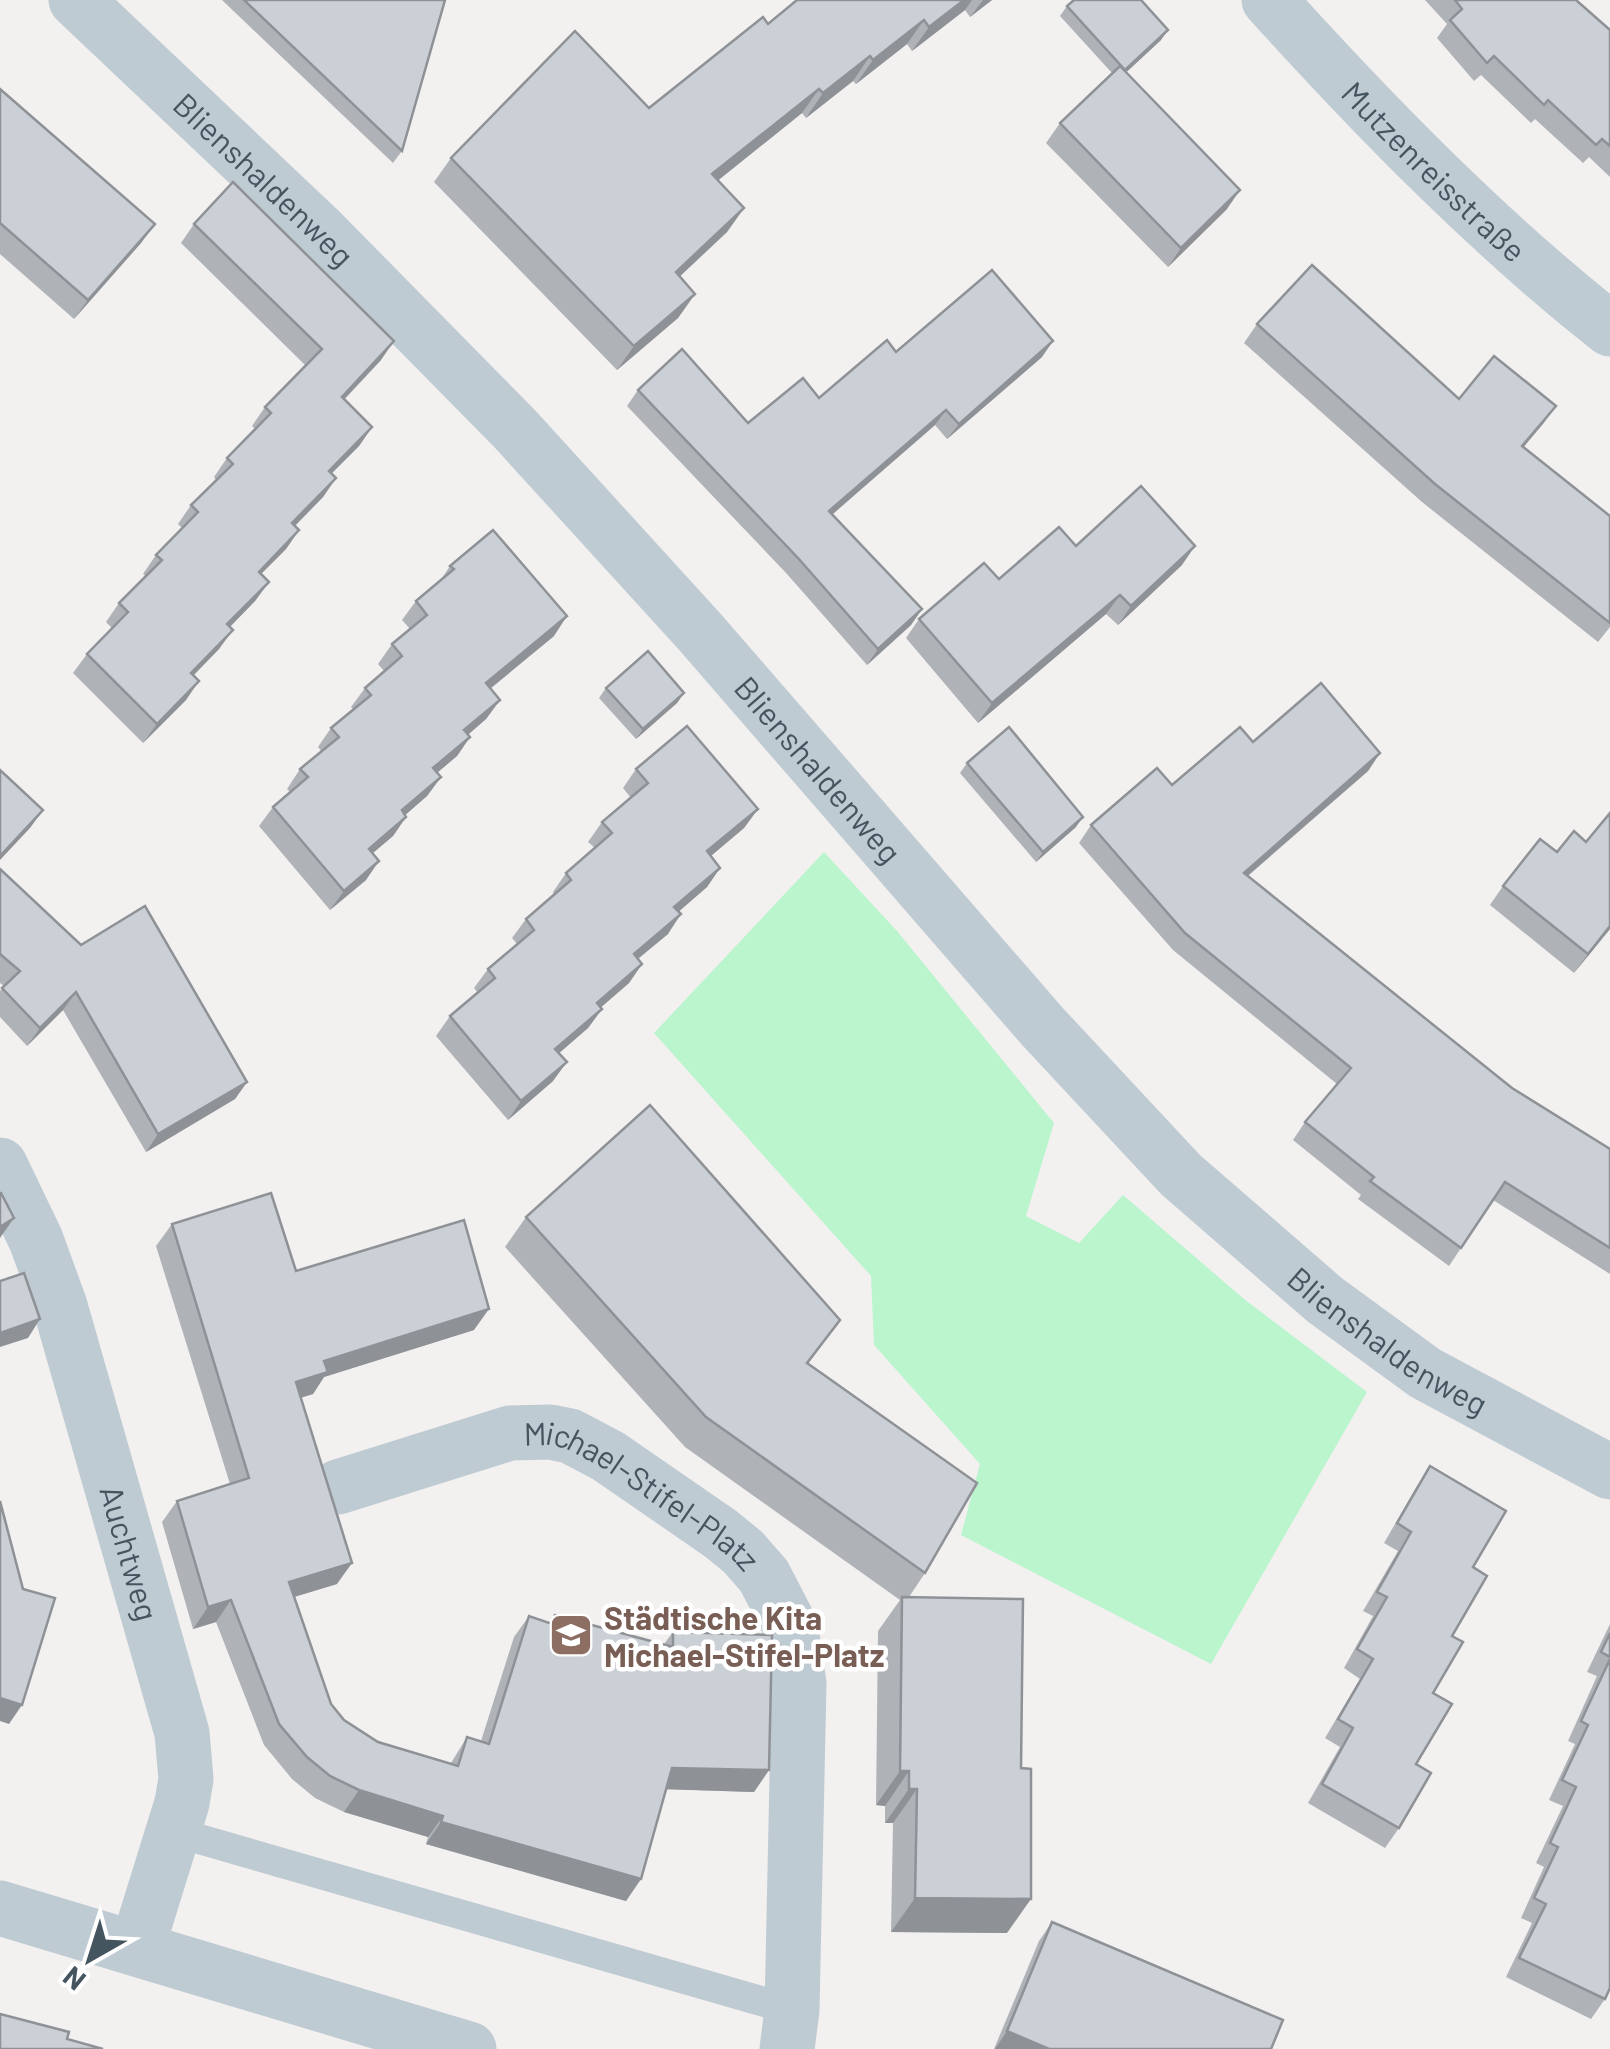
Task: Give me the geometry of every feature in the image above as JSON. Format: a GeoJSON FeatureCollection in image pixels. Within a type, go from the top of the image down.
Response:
{"type":"FeatureCollection","features":[{"type":"Feature","properties":{"kind":"street","name":"Blienshaldenweg"},"geometry":{"type":"LineString","coordinates":[[76,0],[308,220],[515,429],[700,632],[1042,1026],[1180,1175],[1325,1300],[1425,1373],[1610,1472]]}},
{"type":"Feature","properties":{"kind":"street","name":"Mutzenreisstraße"},"geometry":{"type":"LineString","coordinates":[[1270,0],[1394,133],[1502,238],[1610,330]]}},
{"type":"Feature","properties":{"kind":"street","name":"Auchtweg"},"geometry":{"type":"LineString","coordinates":[[0,1165],[36,1240],[60,1306],[118,1497],[182,1732],[186,1779],[175,1832],[137,1948]]}},
{"type":"Feature","properties":{"kind":"street","name":"Michael-Stifel-Platz"},"geometry":{"type":"LineString","coordinates":[[338,1487],[510,1433],[570,1436],[608,1456],[720,1534],[764,1576],[791,1628],[798,1656],[790,2030]]}},
{"type":"Feature","properties":{"kind":"street"},"geometry":{"type":"LineString","coordinates":[[0,1908],[469,2049]]}},
{"type":"Feature","properties":{"kind":"lane"},"geometry":{"type":"LineString","coordinates":[[175,1832],[790,2030]]}},
{"type":"Feature","properties":{"kind":"green space"},"geometry":{"type":"Polygon","coordinates":[[[824,852],[897,931],[1054,1123],[1026,1216],[1079,1243],[1123,1195],[1244,1299],[1367,1392],[1211,1664],[961,1535],[980,1464],[874,1345],[871,1276],[654,1033],[824,852]]]}},
{"type":"Feature","properties":{"kind":"building"},"geometry":{"type":"Polygon","coordinates":[[[244,0],[445,0],[402,151],[244,0]]]}},
{"type":"Feature","properties":{"kind":"building"},"geometry":{"type":"Polygon","coordinates":[[[797,0],[964,0],[929,27],[924,20],[823,93],[819,89],[712,174],[744,208],[676,272],[695,294],[634,346],[451,158],[575,31],[649,108],[763,17],[768,24],[797,0]]]}},
{"type":"Feature","properties":{"kind":"building"},"geometry":{"type":"Polygon","coordinates":[[[1074,0],[1141,0],[1168,30],[1125,70],[1067,6],[1074,0]]]}},
{"type":"Feature","properties":{"kind":"building"},"geometry":{"type":"Polygon","coordinates":[[[1455,0],[1576,0],[1610,30],[1610,146],[1602,139],[1596,145],[1548,100],[1544,105],[1494,56],[1487,63],[1450,20],[1462,9],[1455,0]]]}},
{"type":"Feature","properties":{"kind":"building"},"geometry":{"type":"Polygon","coordinates":[[[1120,66],[1240,190],[1181,248],[1060,123],[1120,66]]]}},
{"type":"Feature","properties":{"kind":"building"},"geometry":{"type":"Polygon","coordinates":[[[0,89],[155,224],[88,300],[0,223],[0,89]]]}},
{"type":"Feature","properties":{"kind":"building"},"geometry":{"type":"Polygon","coordinates":[[[233,182],[394,341],[342,397],[372,427],[329,471],[336,478],[292,523],[299,530],[259,572],[269,582],[227,624],[233,630],[191,673],[199,681],[157,724],[87,654],[128,612],[119,603],[162,560],[156,555],[198,512],[191,505],[233,464],[227,458],[271,413],[265,407],[322,349],[194,224],[233,182]]]}},
{"type":"Feature","properties":{"kind":"building"},"geometry":{"type":"Polygon","coordinates":[[[1312,265],[1459,399],[1494,356],[1556,406],[1522,446],[1610,516],[1610,623],[1435,484],[1257,324],[1312,265]]]}},
{"type":"Feature","properties":{"kind":"building"},"geometry":{"type":"Polygon","coordinates":[[[992,270],[1053,341],[959,424],[946,410],[829,511],[922,609],[878,649],[798,558],[638,390],[682,349],[748,423],[803,378],[819,398],[887,340],[896,352],[992,270]]]}},
{"type":"Feature","properties":{"kind":"building"},"geometry":{"type":"Polygon","coordinates":[[[1141,486],[1195,546],[1131,606],[1120,595],[992,703],[919,619],[984,563],[999,579],[1059,527],[1076,546],[1141,486]]]}},
{"type":"Feature","properties":{"kind":"building"},"geometry":{"type":"Polygon","coordinates":[[[493,530],[567,616],[486,683],[500,700],[464,730],[470,737],[433,768],[441,777],[402,810],[406,817],[369,849],[379,861],[344,891],[273,807],[308,777],[300,769],[339,737],[331,728],[371,695],[365,688],[402,656],[392,644],[427,615],[416,601],[493,530]]]}},
{"type":"Feature","properties":{"kind":"building"},"geometry":{"type":"Polygon","coordinates":[[[648,651],[684,693],[643,729],[606,688],[648,651]]]}},
{"type":"Feature","properties":{"kind":"building"},"geometry":{"type":"Polygon","coordinates":[[[1321,683],[1380,753],[1244,873],[1512,1088],[1610,1149],[1610,1248],[1505,1182],[1461,1248],[1370,1181],[1374,1177],[1305,1122],[1351,1068],[1185,933],[1091,825],[1157,768],[1172,785],[1240,727],[1253,742],[1321,683]]]}},
{"type":"Feature","properties":{"kind":"building"},"geometry":{"type":"Polygon","coordinates":[[[687,726],[758,809],[707,851],[720,868],[674,907],[681,914],[634,954],[642,964],[597,1003],[602,1009],[555,1049],[567,1062],[521,1101],[450,1016],[495,978],[488,969],[534,930],[526,919],[571,880],[566,873],[612,833],[602,822],[648,783],[636,769],[687,726]]]}},
{"type":"Feature","properties":{"kind":"building"},"geometry":{"type":"Polygon","coordinates":[[[1009,727],[1083,817],[1043,852],[967,763],[1009,727]]]}},
{"type":"Feature","properties":{"kind":"building"},"geometry":{"type":"Polygon","coordinates":[[[0,770],[43,810],[0,856],[0,770]]]}},
{"type":"Feature","properties":{"kind":"building"},"geometry":{"type":"Polygon","coordinates":[[[1610,813],[1610,926],[1588,954],[1503,886],[1540,839],[1557,852],[1574,831],[1586,842],[1610,813]]]}},
{"type":"Feature","properties":{"kind":"building"},"geometry":{"type":"Polygon","coordinates":[[[0,869],[81,945],[145,906],[247,1082],[158,1134],[76,992],[40,1028],[2,988],[20,971],[0,954],[0,869]]]}},
{"type":"Feature","properties":{"kind":"building"},"geometry":{"type":"Polygon","coordinates":[[[650,1105],[840,1320],[807,1363],[977,1483],[925,1573],[706,1417],[526,1217],[650,1105]]]}},
{"type":"Feature","properties":{"kind":"building"},"geometry":{"type":"Polygon","coordinates":[[[0,1193],[14,1218],[0,1227],[0,1193]]]}},
{"type":"Feature","properties":{"kind":"building"},"geometry":{"type":"Polygon","coordinates":[[[271,1193],[296,1271],[464,1220],[489,1309],[324,1361],[328,1372],[296,1382],[352,1563],[289,1582],[331,1704],[344,1720],[378,1742],[458,1766],[467,1737],[489,1744],[529,1616],[552,1624],[555,1615],[673,1647],[673,1632],[772,1635],[769,1770],[672,1768],[641,1879],[441,1822],[443,1816],[359,1790],[330,1776],[307,1757],[279,1724],[231,1600],[208,1607],[177,1501],[249,1478],[172,1224],[271,1193]]]}},
{"type":"Feature","properties":{"kind":"building"},"geometry":{"type":"Polygon","coordinates":[[[24,1273],[40,1319],[0,1333],[0,1281],[24,1273]]]}},
{"type":"Feature","properties":{"kind":"building"},"geometry":{"type":"Polygon","coordinates":[[[1430,1466],[1506,1511],[1473,1567],[1487,1576],[1452,1636],[1463,1642],[1433,1693],[1452,1704],[1416,1764],[1431,1773],[1399,1828],[1322,1784],[1353,1728],[1338,1719],[1373,1659],[1357,1649],[1387,1597],[1377,1592],[1411,1532],[1397,1523],[1430,1466]]]}},
{"type":"Feature","properties":{"kind":"building"},"geometry":{"type":"Polygon","coordinates":[[[0,1501],[23,1589],[55,1598],[22,1705],[0,1698],[0,1501]]]}},
{"type":"Feature","properties":{"kind":"building"},"geometry":{"type":"Polygon","coordinates":[[[902,1597],[1023,1599],[1021,1768],[1031,1769],[1031,1899],[915,1898],[917,1789],[909,1789],[909,1771],[900,1771],[902,1597]]]}},
{"type":"Feature","properties":{"kind":"building"},"geometry":{"type":"Polygon","coordinates":[[[1610,1633],[1610,1657],[1601,1652],[1610,1633]]]}},
{"type":"Feature","properties":{"kind":"building"},"geometry":{"type":"Polygon","coordinates":[[[1610,1659],[1610,1988],[1605,1999],[1519,1958],[1546,1904],[1534,1898],[1558,1847],[1550,1843],[1576,1787],[1562,1780],[1588,1725],[1581,1721],[1610,1659]]]}},
{"type":"Feature","properties":{"kind":"building"},"geometry":{"type":"Polygon","coordinates":[[[1052,1922],[1283,2020],[1271,2049],[1049,2049],[1007,2031],[1052,1922]]]}},
{"type":"Feature","properties":{"kind":"building"},"geometry":{"type":"Polygon","coordinates":[[[0,2014],[69,2032],[67,2039],[103,2049],[0,2049],[0,2014]]]}},
{"type":"Feature","properties":{"kind":"place","name":"Städtische Kita Michael-Stifel-Platz"},"geometry":{"type":"Point","coordinates":[571,1635]}}]}
